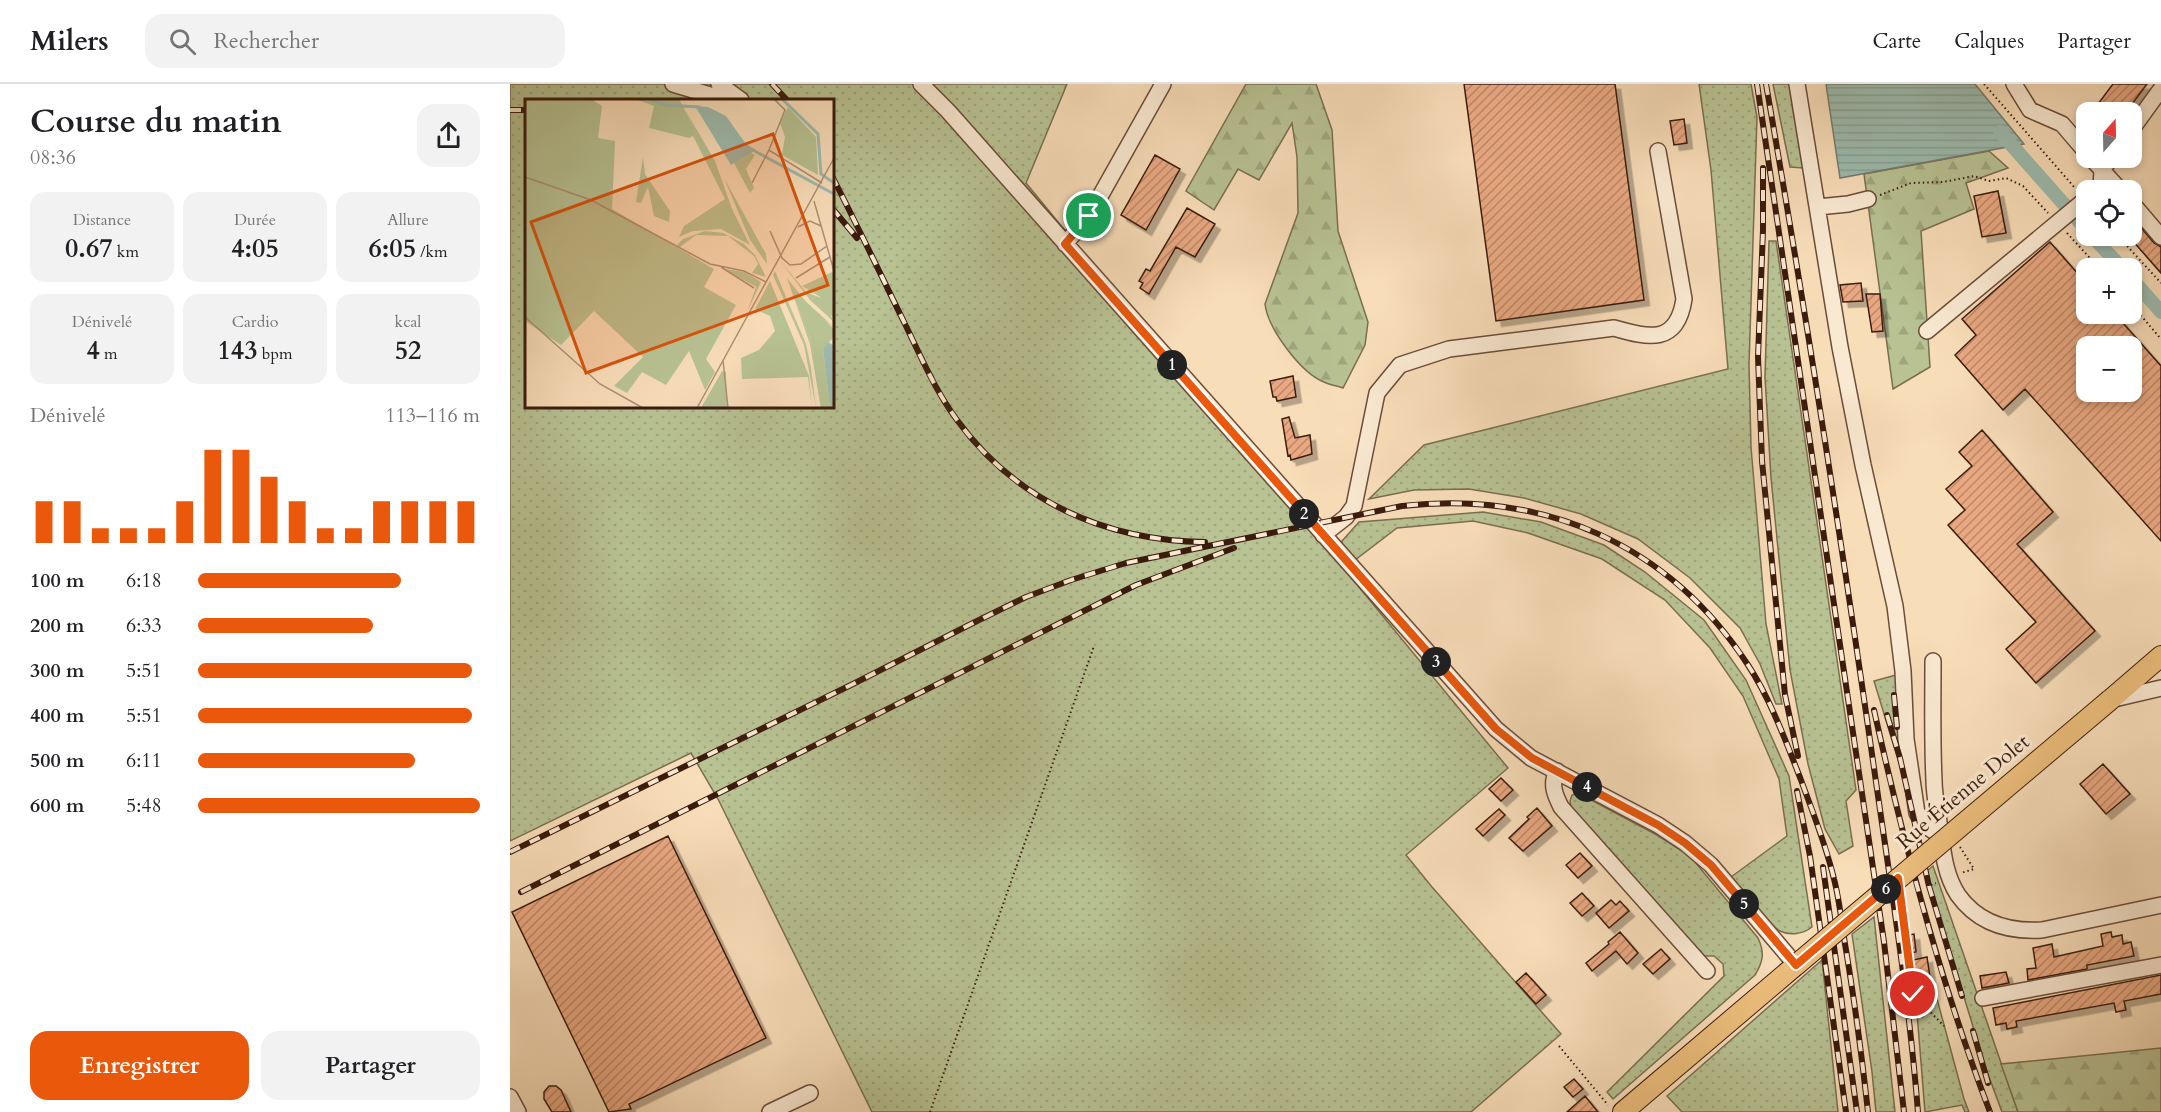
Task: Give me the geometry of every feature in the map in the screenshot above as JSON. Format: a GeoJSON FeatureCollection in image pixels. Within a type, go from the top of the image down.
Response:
{"type":"FeatureCollection","features":[{"type":"Feature","properties":{"kind":"main road","name":"Rue Étienne Dolet"},"geometry":{"type":"LineString","coordinates":[[1623,1112],[1946,835],[2161,656]]}},
{"type":"Feature","properties":{"kind":"street"},"geometry":{"type":"LineString","coordinates":[[673,84],[724,99]]}},
{"type":"Feature","properties":{"kind":"street"},"geometry":{"type":"LineString","coordinates":[[718,84],[740,99]]}},
{"type":"Feature","properties":{"kind":"street"},"geometry":{"type":"LineString","coordinates":[[921,84],[948,111],[1496,729],[1532,758],[1658,825],[1685,843],[1711,865],[1796,965]]}},
{"type":"Feature","properties":{"kind":"street"},"geometry":{"type":"LineString","coordinates":[[1065,244],[1089,216],[1163,84]]}},
{"type":"Feature","properties":{"kind":"street"},"geometry":{"type":"LineString","coordinates":[[1797,84],[1844,368],[1895,606],[1903,671],[1906,739],[1917,813],[1924,825],[1946,835]]}},
{"type":"Feature","properties":{"kind":"street"},"geometry":{"type":"LineString","coordinates":[[2014,84],[2030,110],[2062,124],[2076,140]]}},
{"type":"Feature","properties":{"kind":"street"},"geometry":{"type":"LineString","coordinates":[[2142,115],[2161,88]]}},
{"type":"Feature","properties":{"kind":"street"},"geometry":{"type":"LineString","coordinates":[[1323,535],[1346,517],[1354,506],[1377,393],[1400,365],[1461,348],[1614,328],[1640,336],[1655,337],[1673,329],[1682,314],[1684,299],[1658,152]]}},
{"type":"Feature","properties":{"kind":"street"},"geometry":{"type":"LineString","coordinates":[[1818,207],[1868,199]]}},
{"type":"Feature","properties":{"kind":"street"},"geometry":{"type":"LineString","coordinates":[[1927,331],[2076,208]]}},
{"type":"Feature","properties":{"kind":"street"},"geometry":{"type":"LineString","coordinates":[[2142,215],[2161,237]]}},
{"type":"Feature","properties":{"kind":"street"},"geometry":{"type":"LineString","coordinates":[[1933,661],[1934,782],[1946,835],[1948,877],[1958,894],[1975,913],[2005,928],[2026,931],[2042,930],[2161,905]]}},
{"type":"Feature","properties":{"kind":"street"},"geometry":{"type":"LineString","coordinates":[[2110,700],[2158,688]]}},
{"type":"Feature","properties":{"kind":"street"},"geometry":{"type":"LineString","coordinates":[[1557,771],[1554,777],[1554,791],[1561,807],[1707,972]]}},
{"type":"Feature","properties":{"kind":"street"},"geometry":{"type":"LineString","coordinates":[[1983,998],[2161,965]]}},
{"type":"Feature","properties":{"kind":"street"},"geometry":{"type":"LineString","coordinates":[[770,1112],[810,1093]]}},
{"type":"Feature","properties":{"kind":"street"},"geometry":{"type":"LineString","coordinates":[[510,1097],[518,1112]]}},
{"type":"Feature","properties":{"kind":"path"},"geometry":{"type":"LineString","coordinates":[[1984,84],[2076,186]]}},
{"type":"Feature","properties":{"kind":"path"},"geometry":{"type":"LineString","coordinates":[[1868,199],[1911,183],[1943,182],[1974,176],[1989,181],[2006,178],[2023,186],[2061,222],[2090,258]]}},
{"type":"Feature","properties":{"kind":"path"},"geometry":{"type":"LineString","coordinates":[[2127,246],[2161,283]]}},
{"type":"Feature","properties":{"kind":"path"},"geometry":{"type":"LineString","coordinates":[[2142,317],[2161,339]]}},
{"type":"Feature","properties":{"kind":"path"},"geometry":{"type":"LineString","coordinates":[[930,1112],[1094,646]]}},
{"type":"Feature","properties":{"kind":"path"},"geometry":{"type":"LineString","coordinates":[[1946,835],[1974,869]]}},
{"type":"Feature","properties":{"kind":"path"},"geometry":{"type":"LineString","coordinates":[[1898,878],[1913,994],[1944,1026]]}},
{"type":"Feature","properties":{"kind":"path"},"geometry":{"type":"LineString","coordinates":[[1559,1046],[1613,1112]]}},
{"type":"Feature","properties":{"kind":"green space"},"geometry":{"type":"Polygon","coordinates":[[[510,84],[1067,84],[1026,183],[1508,768],[1406,855],[1561,1034],[1471,1112],[872,1112],[718,799],[691,753],[510,841],[510,84]]]}},
{"type":"Feature","properties":{"kind":"green space"},"geometry":{"type":"Polygon","coordinates":[[[1246,84],[1316,84],[1332,130],[1338,231],[1368,322],[1365,345],[1343,388],[1315,377],[1296,360],[1272,325],[1265,304],[1298,213],[1297,157],[1292,123],[1259,180],[1238,169],[1214,210],[1186,191],[1246,84]]]}},
{"type":"Feature","properties":{"kind":"green space"},"geometry":{"type":"Polygon","coordinates":[[[1699,84],[1751,84],[1757,117],[1749,365],[1751,447],[1766,624],[1782,704],[1776,704],[1760,664],[1740,628],[1690,578],[1638,539],[1581,514],[1524,498],[1469,489],[1414,490],[1369,499],[1424,445],[1728,369],[1711,170],[1699,84]]]}},
{"type":"Feature","properties":{"kind":"green space"},"geometry":{"type":"Polygon","coordinates":[[[1773,84],[1790,84],[1803,168],[1790,167],[1773,84]]]}},
{"type":"Feature","properties":{"kind":"green space"},"geometry":{"type":"Polygon","coordinates":[[[1989,151],[2008,168],[1966,183],[1974,209],[1921,231],[1930,367],[1893,389],[1864,174],[1989,151]]]}},
{"type":"Feature","properties":{"kind":"green space"},"geometry":{"type":"Polygon","coordinates":[[[1769,241],[1776,241],[1856,790],[1846,801],[1853,846],[1839,854],[1825,829],[1808,764],[1790,670],[1771,478],[1765,377],[1769,241]]]}},
{"type":"Feature","properties":{"kind":"green space"},"geometry":{"type":"Polygon","coordinates":[[[1483,512],[1541,522],[1604,545],[1645,572],[1704,620],[1746,680],[1789,776],[1812,927],[1796,934],[1780,931],[1763,915],[1731,877],[1787,836],[1779,779],[1743,696],[1710,648],[1665,600],[1602,559],[1528,533],[1473,521],[1397,528],[1355,560],[1342,548],[1342,541],[1359,522],[1483,512]]]}},
{"type":"Feature","properties":{"kind":"green space"},"geometry":{"type":"Polygon","coordinates":[[[1896,675],[1907,789],[1874,681],[1896,675]]]}},
{"type":"Feature","properties":{"kind":"green space"},"geometry":{"type":"Polygon","coordinates":[[[1578,793],[1657,835],[1690,856],[1758,938],[1762,953],[1760,966],[1755,975],[1613,1099],[1607,1092],[1724,976],[1723,964],[1714,956],[1703,956],[1689,946],[1571,807],[1572,795],[1578,793]]]}},
{"type":"Feature","properties":{"kind":"green space"},"geometry":{"type":"Polygon","coordinates":[[[1933,866],[2018,1112],[2002,1112],[1985,1066],[1926,872],[1933,866]]]}},
{"type":"Feature","properties":{"kind":"green space"},"geometry":{"type":"Polygon","coordinates":[[[1874,917],[1895,1112],[1876,1112],[1852,934],[1874,917]]]}},
{"type":"Feature","properties":{"kind":"green space"},"geometry":{"type":"Polygon","coordinates":[[[1822,960],[1838,1112],[1682,1112],[1667,1096],[1822,960]]]}},
{"type":"Feature","properties":{"kind":"green space"},"geometry":{"type":"Polygon","coordinates":[[[1933,984],[1969,1112],[1965,1112],[1962,1105],[1925,1112],[1915,988],[1933,984]]]}},
{"type":"Feature","properties":{"kind":"green space"},"geometry":{"type":"Polygon","coordinates":[[[2161,1048],[2161,1112],[2018,1112],[2001,1064],[2161,1048]]]}},
{"type":"Feature","properties":{"kind":"shaded area"},"geometry":{"type":"Polygon","coordinates":[[[1826,84],[1975,84],[2024,144],[1840,178],[1826,84]]]}},
{"type":"Feature","properties":{"kind":"building"},"geometry":{"type":"Polygon","coordinates":[[[1464,84],[1615,84],[1644,300],[1496,321],[1464,84]]]}},
{"type":"Feature","properties":{"kind":"building"},"geometry":{"type":"Polygon","coordinates":[[[2113,84],[2147,84],[2134,102],[2100,102],[2113,84]]]}},
{"type":"Feature","properties":{"kind":"building"},"geometry":{"type":"Polygon","coordinates":[[[1684,119],[1687,143],[1674,145],[1670,121],[1684,119]]]}},
{"type":"Feature","properties":{"kind":"building"},"geometry":{"type":"Polygon","coordinates":[[[1155,155],[1180,169],[1146,230],[1121,215],[1155,155]]]}},
{"type":"Feature","properties":{"kind":"building"},"geometry":{"type":"Polygon","coordinates":[[[1998,191],[2006,233],[1982,237],[1974,196],[1998,191]]]}},
{"type":"Feature","properties":{"kind":"building"},"geometry":{"type":"Polygon","coordinates":[[[1187,208],[1215,224],[1195,257],[1176,247],[1149,294],[1140,288],[1143,283],[1139,281],[1146,269],[1150,271],[1187,208]]]}},
{"type":"Feature","properties":{"kind":"building"},"geometry":{"type":"Polygon","coordinates":[[[2142,229],[2154,243],[2161,247],[2161,273],[2137,246],[2142,246],[2142,229]]]}},
{"type":"Feature","properties":{"kind":"building"},"geometry":{"type":"Polygon","coordinates":[[[2050,242],[2076,272],[2076,324],[2124,324],[2134,336],[2076,336],[2076,402],[2142,402],[2142,345],[2161,366],[2161,541],[2025,389],[2003,410],[1955,355],[1976,335],[1962,319],[2050,242]]]}},
{"type":"Feature","properties":{"kind":"building"},"geometry":{"type":"Polygon","coordinates":[[[1861,283],[1863,301],[1843,302],[1840,285],[1861,283]]]}},
{"type":"Feature","properties":{"kind":"building"},"geometry":{"type":"Polygon","coordinates":[[[1866,294],[1880,294],[1883,331],[1872,332],[1866,294]]]}},
{"type":"Feature","properties":{"kind":"building"},"geometry":{"type":"Polygon","coordinates":[[[1293,376],[1296,397],[1277,401],[1276,397],[1273,397],[1270,381],[1293,376]]]}},
{"type":"Feature","properties":{"kind":"building"},"geometry":{"type":"Polygon","coordinates":[[[1289,417],[1295,438],[1310,435],[1312,454],[1291,460],[1290,455],[1288,456],[1282,419],[1289,417]]]}},
{"type":"Feature","properties":{"kind":"building"},"geometry":{"type":"Polygon","coordinates":[[[1982,430],[2053,512],[2017,544],[2095,631],[2036,683],[2006,649],[2036,622],[1948,525],[1965,510],[1946,489],[1972,466],[1959,452],[1982,430]]]}},
{"type":"Feature","properties":{"kind":"building"},"geometry":{"type":"Polygon","coordinates":[[[2103,764],[2130,794],[2106,814],[2080,784],[2103,764]]]}},
{"type":"Feature","properties":{"kind":"building"},"geometry":{"type":"Polygon","coordinates":[[[1501,778],[1513,790],[1501,801],[1489,789],[1501,778]]]}},
{"type":"Feature","properties":{"kind":"building"},"geometry":{"type":"Polygon","coordinates":[[[1537,808],[1552,826],[1523,851],[1509,838],[1537,808]]]}},
{"type":"Feature","properties":{"kind":"building"},"geometry":{"type":"Polygon","coordinates":[[[1499,809],[1505,815],[1483,836],[1476,829],[1499,809]]]}},
{"type":"Feature","properties":{"kind":"building"},"geometry":{"type":"Polygon","coordinates":[[[668,836],[766,1038],[629,1104],[631,1109],[609,1112],[512,912],[668,836]]]}},
{"type":"Feature","properties":{"kind":"building"},"geometry":{"type":"Polygon","coordinates":[[[1580,853],[1592,866],[1578,878],[1566,865],[1580,853]]]}},
{"type":"Feature","properties":{"kind":"building"},"geometry":{"type":"Polygon","coordinates":[[[1582,893],[1594,906],[1582,916],[1570,903],[1582,893]]]}},
{"type":"Feature","properties":{"kind":"building"},"geometry":{"type":"Polygon","coordinates":[[[1611,900],[1616,905],[1620,901],[1629,911],[1609,928],[1596,913],[1611,900]]]}},
{"type":"Feature","properties":{"kind":"building"},"geometry":{"type":"Polygon","coordinates":[[[1620,932],[1638,953],[1627,964],[1616,951],[1592,971],[1586,963],[1620,932]]]}},
{"type":"Feature","properties":{"kind":"building"},"geometry":{"type":"Polygon","coordinates":[[[2111,932],[2112,937],[2122,935],[2123,944],[2131,942],[2134,956],[2087,965],[2087,969],[2028,980],[2027,969],[2036,968],[2033,948],[2052,944],[2054,957],[2103,946],[2101,934],[2111,932]]]}},
{"type":"Feature","properties":{"kind":"building"},"geometry":{"type":"Polygon","coordinates":[[[1914,934],[1916,952],[1905,954],[1902,936],[1914,934]]]}},
{"type":"Feature","properties":{"kind":"building"},"geometry":{"type":"Polygon","coordinates":[[[1661,949],[1670,959],[1653,974],[1643,964],[1661,949]]]}},
{"type":"Feature","properties":{"kind":"building"},"geometry":{"type":"Polygon","coordinates":[[[1927,957],[1930,977],[1916,979],[1913,960],[1927,957]]]}},
{"type":"Feature","properties":{"kind":"building"},"geometry":{"type":"Polygon","coordinates":[[[2006,972],[2009,983],[1982,988],[1980,976],[2006,972]]]}},
{"type":"Feature","properties":{"kind":"building"},"geometry":{"type":"Polygon","coordinates":[[[1526,973],[1546,995],[1536,1004],[1516,982],[1526,973]]]}},
{"type":"Feature","properties":{"kind":"building"},"geometry":{"type":"Polygon","coordinates":[[[2161,975],[2161,994],[2124,1001],[2126,1010],[2116,1012],[2114,1003],[2016,1021],[2017,1027],[2007,1029],[2006,1023],[1996,1025],[1993,1008],[2161,975]]]}},
{"type":"Feature","properties":{"kind":"building"},"geometry":{"type":"Polygon","coordinates":[[[1574,1079],[1583,1089],[1573,1097],[1564,1087],[1574,1079]]]}},
{"type":"Feature","properties":{"kind":"building"},"geometry":{"type":"Polygon","coordinates":[[[549,1086],[556,1086],[561,1090],[571,1112],[552,1112],[544,1099],[544,1092],[549,1086]]]}},
{"type":"Feature","properties":{"kind":"building"},"geometry":{"type":"Polygon","coordinates":[[[1585,1096],[1598,1112],[1567,1112],[1585,1096]]]}},
{"type":"Feature","properties":{"kind":"waterway"},"geometry":{"type":"LineString","coordinates":[[2000,132],[2076,218]]}},
{"type":"Feature","properties":{"kind":"waterway"},"geometry":{"type":"LineString","coordinates":[[2101,246],[2113,258]]}},
{"type":"Feature","properties":{"kind":"waterway"},"geometry":{"type":"LineString","coordinates":[[2142,290],[2161,312]]}},
{"type":"Feature","properties":{"kind":"railway"},"geometry":{"type":"LineString","coordinates":[[772,84],[786,99]]}},
{"type":"Feature","properties":{"kind":"railway"},"geometry":{"type":"LineString","coordinates":[[1757,84],[1884,942],[1904,1112]]}},
{"type":"Feature","properties":{"kind":"railway"},"geometry":{"type":"LineString","coordinates":[[1766,84],[1837,515],[1905,985],[1918,1112]]}},
{"type":"Feature","properties":{"kind":"railway"},"geometry":{"type":"LineString","coordinates":[[510,110],[525,110]]}},
{"type":"Feature","properties":{"kind":"railway"},"geometry":{"type":"LineString","coordinates":[[1763,168],[1758,357],[1762,461],[1785,695],[1798,756]]}},
{"type":"Feature","properties":{"kind":"railway"},"geometry":{"type":"LineString","coordinates":[[834,180],[935,385],[957,420],[981,448],[1007,473],[1035,494],[1066,511],[1133,534],[1168,540],[1205,542]]}},
{"type":"Feature","properties":{"kind":"railway"},"geometry":{"type":"LineString","coordinates":[[834,210],[857,238]]}},
{"type":"Feature","properties":{"kind":"railway"},"geometry":{"type":"LineString","coordinates":[[510,852],[1026,597],[1071,580],[1126,563],[1402,506],[1454,503],[1505,507],[1553,517],[1599,534],[1641,557],[1681,587],[1716,623],[1756,678],[1790,751],[1831,866],[1852,990],[1868,1112]]}},
{"type":"Feature","properties":{"kind":"railway"},"geometry":{"type":"LineString","coordinates":[[521,892],[1136,585],[1234,548]]}},
{"type":"Feature","properties":{"kind":"railway"},"geometry":{"type":"LineString","coordinates":[[1894,695],[1897,727]]}},
{"type":"Feature","properties":{"kind":"railway"},"geometry":{"type":"LineString","coordinates":[[1874,710],[1898,811],[1939,963],[1990,1112]]}},
{"type":"Feature","properties":{"kind":"railway"},"geometry":{"type":"LineString","coordinates":[[1887,715],[1900,758],[1929,886],[1962,996]]}},
{"type":"Feature","properties":{"kind":"railway"},"geometry":{"type":"LineString","coordinates":[[1797,791],[1810,856],[1846,1112]]}},
{"type":"Feature","properties":{"kind":"railway"},"geometry":{"type":"LineString","coordinates":[[1823,867],[1857,1112]]}},
{"type":"Feature","properties":{"kind":"railway"},"geometry":{"type":"LineString","coordinates":[[1973,1031],[1988,1083]]}},
{"type":"Feature","properties":{"kind":"route"},"geometry":{"type":"LineString","coordinates":[[1089,216],[1065,244],[1496,729],[1532,758],[1658,825],[1685,843],[1711,865],[1796,965],[1898,878],[1913,994]]}}]}
